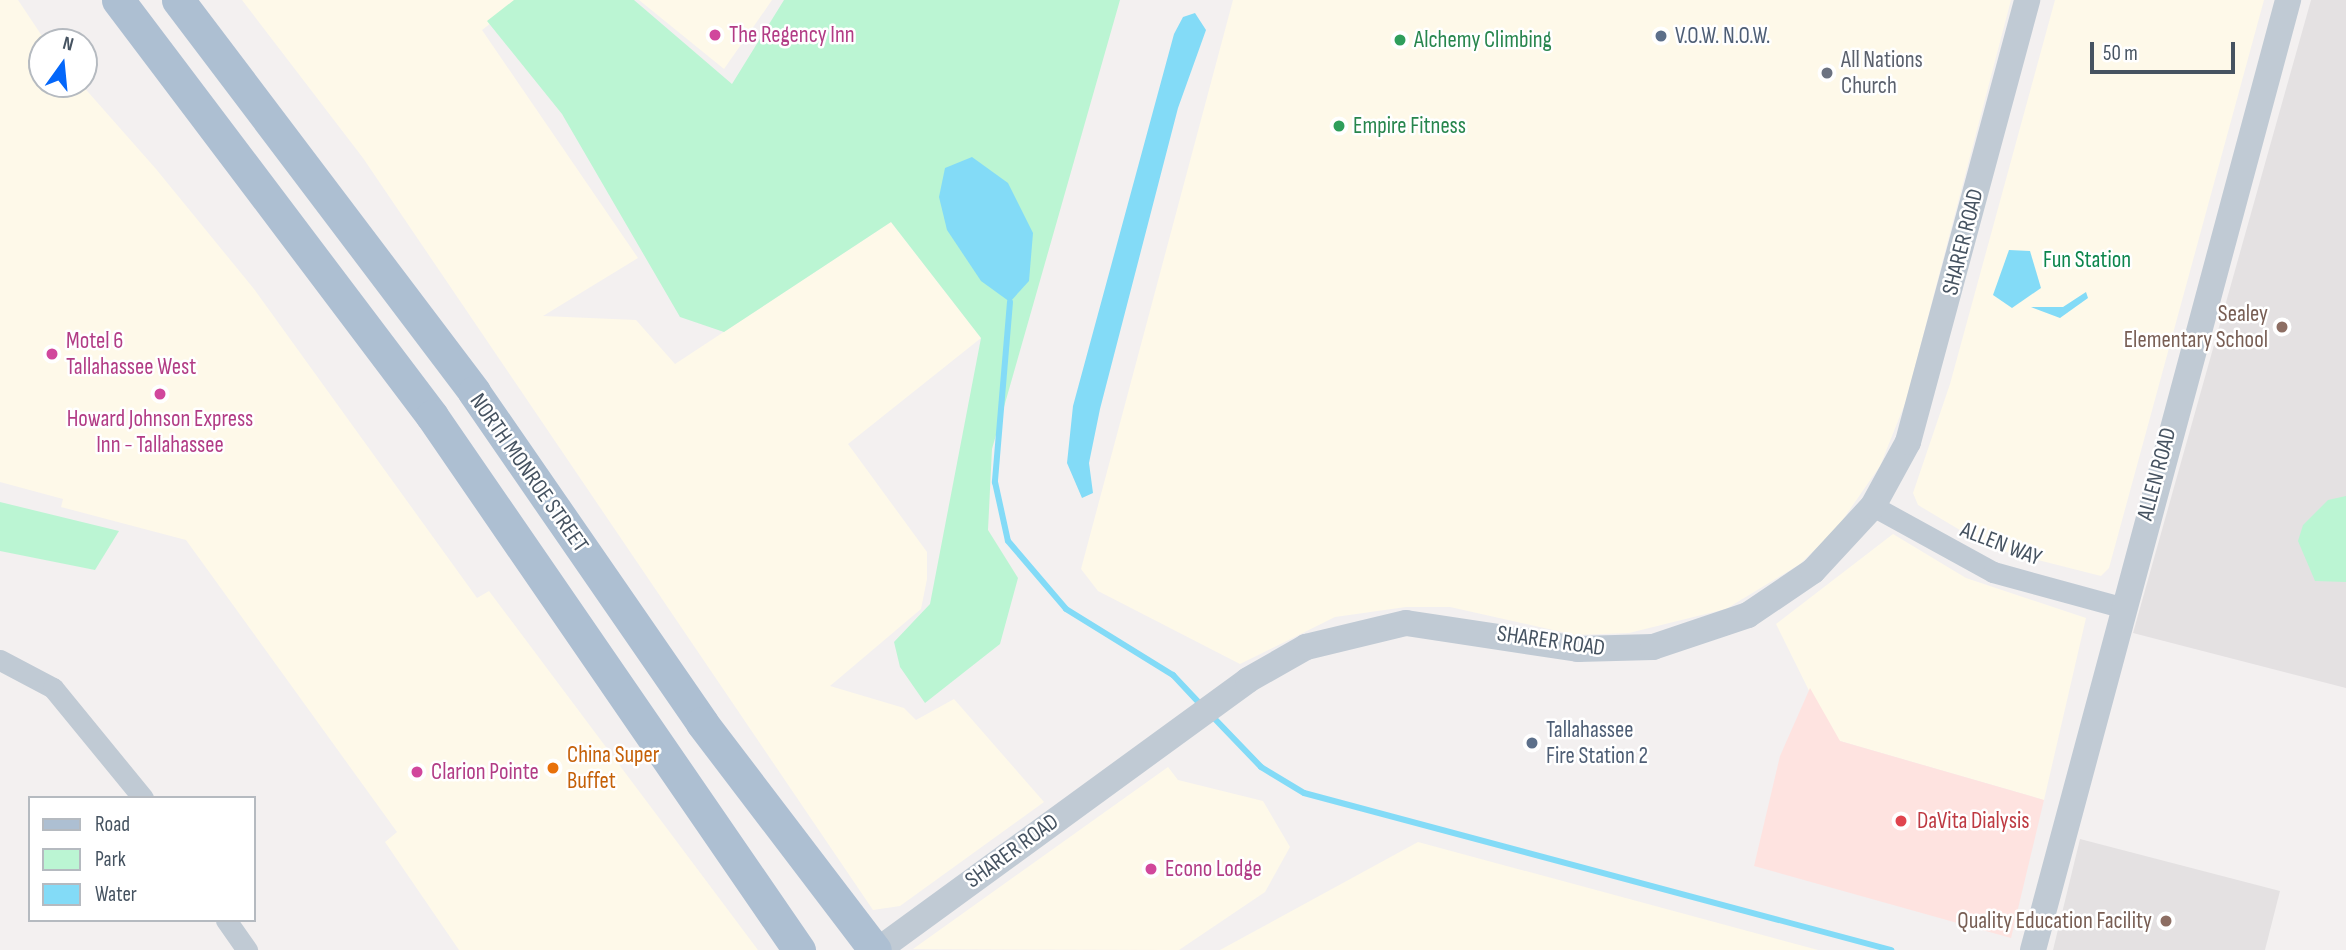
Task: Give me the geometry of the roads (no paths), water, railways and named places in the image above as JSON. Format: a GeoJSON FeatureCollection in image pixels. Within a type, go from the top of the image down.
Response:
{"type":"FeatureCollection","features":[{"type":"Feature","properties":{"kind":"main road","name":"NORTH MONROE STREET"},"geometry":{"type":"LineString","coordinates":[[118,0],[178,73],[412,388],[799,950]]}},
{"type":"Feature","properties":{"kind":"main road","name":"NORTH MONROE STREET"},"geometry":{"type":"LineString","coordinates":[[178,0],[474,392],[642,637],[876,950]]}},
{"type":"Feature","properties":{"kind":"main road"},"geometry":{"type":"LineString","coordinates":[[178,73],[218,53]]}},
{"type":"Feature","properties":{"kind":"main road"},"geometry":{"type":"LineString","coordinates":[[412,388],[449,360]]}},
{"type":"Feature","properties":{"kind":"main road"},"geometry":{"type":"LineString","coordinates":[[432,416],[474,392]]}},
{"type":"Feature","properties":{"kind":"main road"},"geometry":{"type":"LineString","coordinates":[[597,656],[642,637]]}},
{"type":"Feature","properties":{"kind":"main road"},"geometry":{"type":"LineString","coordinates":[[630,704],[672,677]]}},
{"type":"Feature","properties":{"kind":"street","name":"SHARER ROAD"},"geometry":{"type":"LineString","coordinates":[[876,950],[1248,680],[1338,635],[1406,623],[1578,649],[1653,646],[1691,637],[1777,598],[1839,547],[1873,506],[1908,442],[1924,392],[2027,0]]}},
{"type":"Feature","properties":{"kind":"street","name":"ALLEN ROAD"},"geometry":{"type":"LineString","coordinates":[[2033,950],[2121,607],[2288,0]]}},
{"type":"Feature","properties":{"kind":"street","name":"ALLEN WAY"},"geometry":{"type":"LineString","coordinates":[[1873,506],[1993,572],[2121,607]]}},
{"type":"Feature","properties":{"kind":"street"},"geometry":{"type":"LineString","coordinates":[[0,660],[53,688],[83,717],[142,796]]}},
{"type":"Feature","properties":{"kind":"street"},"geometry":{"type":"LineString","coordinates":[[227,922],[247,950]]}},
{"type":"Feature","properties":{"kind":"water"},"geometry":{"type":"Polygon","coordinates":[[[1195,13],[1206,30],[1178,108],[1100,409],[1089,463],[1093,493],[1082,498],[1067,463],[1073,406],[1174,34],[1183,17],[1195,13]]]}},
{"type":"Feature","properties":{"kind":"water"},"geometry":{"type":"Polygon","coordinates":[[[972,157],[1008,183],[1033,233],[1029,281],[1010,302],[981,281],[947,230],[939,197],[945,168],[972,157]]]}},
{"type":"Feature","properties":{"kind":"water"},"geometry":{"type":"Polygon","coordinates":[[[2009,250],[2030,251],[2041,288],[2012,308],[1993,295],[2009,250]]]}},
{"type":"Feature","properties":{"kind":"water"},"geometry":{"type":"Polygon","coordinates":[[[2086,292],[2088,298],[2060,318],[2031,307],[2063,307],[2086,292]]]}},
{"type":"Feature","properties":{"kind":"waterway"},"geometry":{"type":"LineString","coordinates":[[1010,302],[995,482],[1008,541],[1066,609],[1173,675],[1202,706]]}},
{"type":"Feature","properties":{"kind":"waterway"},"geometry":{"type":"LineString","coordinates":[[1212,716],[1261,767],[1304,793],[1891,950]]}},
{"type":"Feature","properties":{"kind":"place","name":"The Regency Inn"},"geometry":{"type":"Point","coordinates":[715,35]}},
{"type":"Feature","properties":{"kind":"place","name":"V.O.W. N.O.W."},"geometry":{"type":"Point","coordinates":[1661,36]}},
{"type":"Feature","properties":{"kind":"place","name":"Alchemy Climbing"},"geometry":{"type":"Point","coordinates":[1400,40]}},
{"type":"Feature","properties":{"kind":"place","name":"All Nations Church"},"geometry":{"type":"Point","coordinates":[1827,73]}},
{"type":"Feature","properties":{"kind":"place","name":"Empire Fitness"},"geometry":{"type":"Point","coordinates":[1339,126]}},
{"type":"Feature","properties":{"kind":"place","name":"Sealey Elementary School"},"geometry":{"type":"Point","coordinates":[2282,327]}},
{"type":"Feature","properties":{"kind":"place","name":"Motel 6 Tallahassee West"},"geometry":{"type":"Point","coordinates":[52,354]}},
{"type":"Feature","properties":{"kind":"place","name":"Howard Johnson Express Inn - Tallahassee"},"geometry":{"type":"Point","coordinates":[160,394]}},
{"type":"Feature","properties":{"kind":"place","name":"Tallahassee Fire Station 2"},"geometry":{"type":"Point","coordinates":[1532,743]}},
{"type":"Feature","properties":{"kind":"place","name":"China Super Buffet"},"geometry":{"type":"Point","coordinates":[553,768]}},
{"type":"Feature","properties":{"kind":"place","name":"Clarion Pointe"},"geometry":{"type":"Point","coordinates":[417,772]}},
{"type":"Feature","properties":{"kind":"place","name":"DaVita Dialysis"},"geometry":{"type":"Point","coordinates":[1901,821]}},
{"type":"Feature","properties":{"kind":"place","name":"Econo Lodge"},"geometry":{"type":"Point","coordinates":[1151,869]}},
{"type":"Feature","properties":{"kind":"place","name":"Quality Education Facility"},"geometry":{"type":"Point","coordinates":[2166,921]}},
{"type":"Feature","properties":{"kind":"park label","name":"Fun Station"},"geometry":{"type":"Point","coordinates":[2087,260]}}]}
